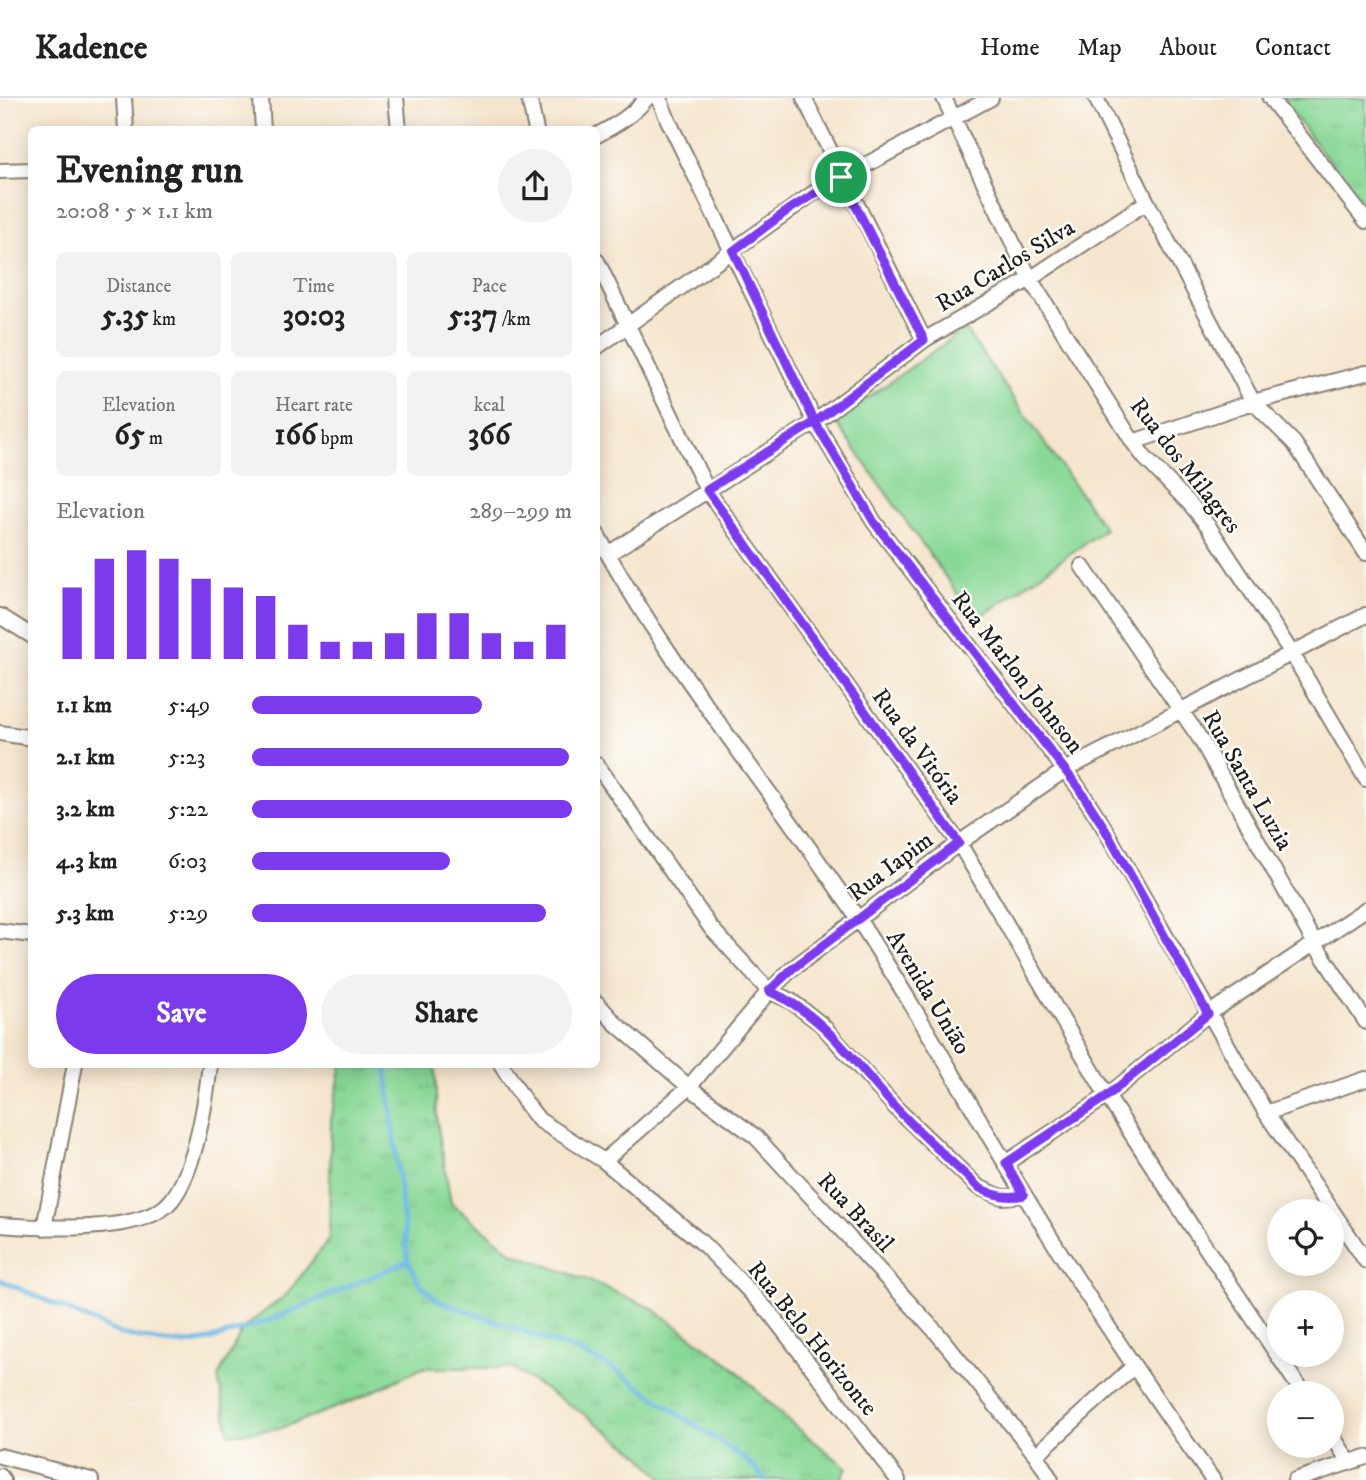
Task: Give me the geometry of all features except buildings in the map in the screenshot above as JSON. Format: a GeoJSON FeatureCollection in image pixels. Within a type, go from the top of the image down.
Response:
{"type":"FeatureCollection","features":[{"type":"Feature","properties":{"kind":"street"},"geometry":{"type":"LineString","coordinates":[[124,98],[126,126]]}},
{"type":"Feature","properties":{"kind":"street"},"geometry":{"type":"LineString","coordinates":[[261,98],[263,126]]}},
{"type":"Feature","properties":{"kind":"street"},"geometry":{"type":"LineString","coordinates":[[396,98],[399,126]]}},
{"type":"Feature","properties":{"kind":"street"},"geometry":{"type":"LineString","coordinates":[[529,98],[535,126]]}},
{"type":"Feature","properties":{"kind":"street"},"geometry":{"type":"LineString","coordinates":[[600,133],[632,114],[647,98]]}},
{"type":"Feature","properties":{"kind":"street","name":"Rua Marlon Johnson"},"geometry":{"type":"LineString","coordinates":[[659,98],[667,120],[815,422],[874,522],[1065,770],[1102,824],[1266,1113],[1366,1261]]}},
{"type":"Feature","properties":{"kind":"street"},"geometry":{"type":"LineString","coordinates":[[804,98],[924,340]]}},
{"type":"Feature","properties":{"kind":"street","name":"Rua dos Milagres"},"geometry":{"type":"LineString","coordinates":[[944,98],[1030,279],[1133,442],[1209,527],[1292,652],[1366,779]]}},
{"type":"Feature","properties":{"kind":"street"},"geometry":{"type":"LineString","coordinates":[[600,345],[787,211],[841,177],[991,98]]}},
{"type":"Feature","properties":{"kind":"street"},"geometry":{"type":"LineString","coordinates":[[1096,98],[1147,202],[1253,402],[1294,443],[1366,553]]}},
{"type":"Feature","properties":{"kind":"street"},"geometry":{"type":"LineString","coordinates":[[1270,98],[1366,221]]}},
{"type":"Feature","properties":{"kind":"street"},"geometry":{"type":"LineString","coordinates":[[0,171],[28,170]]}},
{"type":"Feature","properties":{"kind":"street","name":"Rua Carlos Silva"},"geometry":{"type":"LineString","coordinates":[[608,554],[815,422],[924,340],[1030,279],[1147,202]]}},
{"type":"Feature","properties":{"kind":"street","name":"Rua da Vitória"},"geometry":{"type":"LineString","coordinates":[[600,267],[707,490],[959,843],[1107,1096],[1295,1381]]}},
{"type":"Feature","properties":{"kind":"street"},"geometry":{"type":"LineString","coordinates":[[1133,442],[1253,402],[1366,373]]}},
{"type":"Feature","properties":{"kind":"street","name":"Avenida União"},"geometry":{"type":"LineString","coordinates":[[600,539],[620,578],[684,674],[858,919],[1024,1195],[1133,1367],[1213,1480]]}},
{"type":"Feature","properties":{"kind":"street","name":"Rua Santa Luzia"},"geometry":{"type":"LineString","coordinates":[[1082,566],[1181,709],[1229,787],[1315,944],[1366,1022]]}},
{"type":"Feature","properties":{"kind":"street","name":"Rua Iapim"},"geometry":{"type":"LineString","coordinates":[[604,1161],[689,1087],[769,991],[792,969],[959,843],[1065,770],[1366,615]]}},
{"type":"Feature","properties":{"kind":"street"},"geometry":{"type":"LineString","coordinates":[[0,616],[28,634]]}},
{"type":"Feature","properties":{"kind":"street"},"geometry":{"type":"LineString","coordinates":[[0,733],[28,737]]}},
{"type":"Feature","properties":{"kind":"street"},"geometry":{"type":"LineString","coordinates":[[600,769],[711,928],[769,991],[791,1001],[821,1024],[897,1108],[978,1187],[1002,1197],[1024,1195]]}},
{"type":"Feature","properties":{"kind":"street"},"geometry":{"type":"LineString","coordinates":[[1006,1163],[1107,1096],[1208,1014],[1366,909]]}},
{"type":"Feature","properties":{"kind":"street"},"geometry":{"type":"LineString","coordinates":[[0,931],[28,934]]}},
{"type":"Feature","properties":{"kind":"street","name":"Rua Brasil"},"geometry":{"type":"LineString","coordinates":[[600,1006],[615,1023],[689,1087],[756,1137],[937,1333],[1036,1455],[1051,1480]]}},
{"type":"Feature","properties":{"kind":"street"},"geometry":{"type":"LineString","coordinates":[[44,1228],[74,1068]]}},
{"type":"Feature","properties":{"kind":"street"},"geometry":{"type":"LineString","coordinates":[[0,1225],[44,1228],[99,1226],[143,1218],[165,1208],[180,1187],[196,1143],[209,1068]]}},
{"type":"Feature","properties":{"kind":"street","name":"Rua Belo Horizonte"},"geometry":{"type":"LineString","coordinates":[[503,1068],[524,1102],[539,1119],[604,1161],[701,1242],[770,1313],[898,1480]]}},
{"type":"Feature","properties":{"kind":"street"},"geometry":{"type":"LineString","coordinates":[[1266,1113],[1366,1079]]}},
{"type":"Feature","properties":{"kind":"street"},"geometry":{"type":"LineString","coordinates":[[1036,1455],[1133,1367]]}},
{"type":"Feature","properties":{"kind":"street"},"geometry":{"type":"LineString","coordinates":[[1344,1454],[1349,1462]]}},
{"type":"Feature","properties":{"kind":"street"},"geometry":{"type":"LineString","coordinates":[[0,1456],[91,1480]]}},
{"type":"Feature","properties":{"kind":"street"},"geometry":{"type":"LineString","coordinates":[[1296,1480],[1366,1457]]}},
{"type":"Feature","properties":{"kind":"green space"},"geometry":{"type":"Polygon","coordinates":[[[1282,98],[1366,98],[1366,206],[1316,145],[1282,98]]]}},
{"type":"Feature","properties":{"kind":"green space"},"geometry":{"type":"Polygon","coordinates":[[[965,329],[1105,529],[976,620],[835,421],[965,329]]]}},
{"type":"Feature","properties":{"kind":"green space"},"geometry":{"type":"Polygon","coordinates":[[[341,1068],[435,1068],[437,1122],[451,1203],[513,1253],[590,1281],[652,1308],[731,1365],[784,1417],[847,1468],[840,1480],[665,1480],[639,1454],[584,1414],[511,1368],[422,1368],[353,1401],[281,1428],[229,1434],[218,1377],[244,1327],[286,1295],[329,1239],[331,1119],[341,1068]]]}},
{"type":"Feature","properties":{"kind":"waterway"},"geometry":{"type":"LineString","coordinates":[[386,1068],[408,1261],[419,1283],[437,1300],[577,1351],[612,1368],[746,1460],[766,1480]]}},
{"type":"Feature","properties":{"kind":"waterway"},"geometry":{"type":"LineString","coordinates":[[0,1280],[121,1334],[186,1344],[209,1340],[271,1320],[408,1261]]}},
{"type":"Feature","properties":{"kind":"route"},"geometry":{"type":"LineString","coordinates":[[841,177],[815,191],[733,251],[815,422],[874,522],[1078,787],[1102,824],[1208,1014],[1107,1096],[1006,1163],[1024,1195],[1014,1198],[990,1194],[978,1187],[897,1108],[821,1024],[791,1001],[769,991],[792,969],[959,843],[707,490],[815,422],[924,340],[841,177]]}}]}
